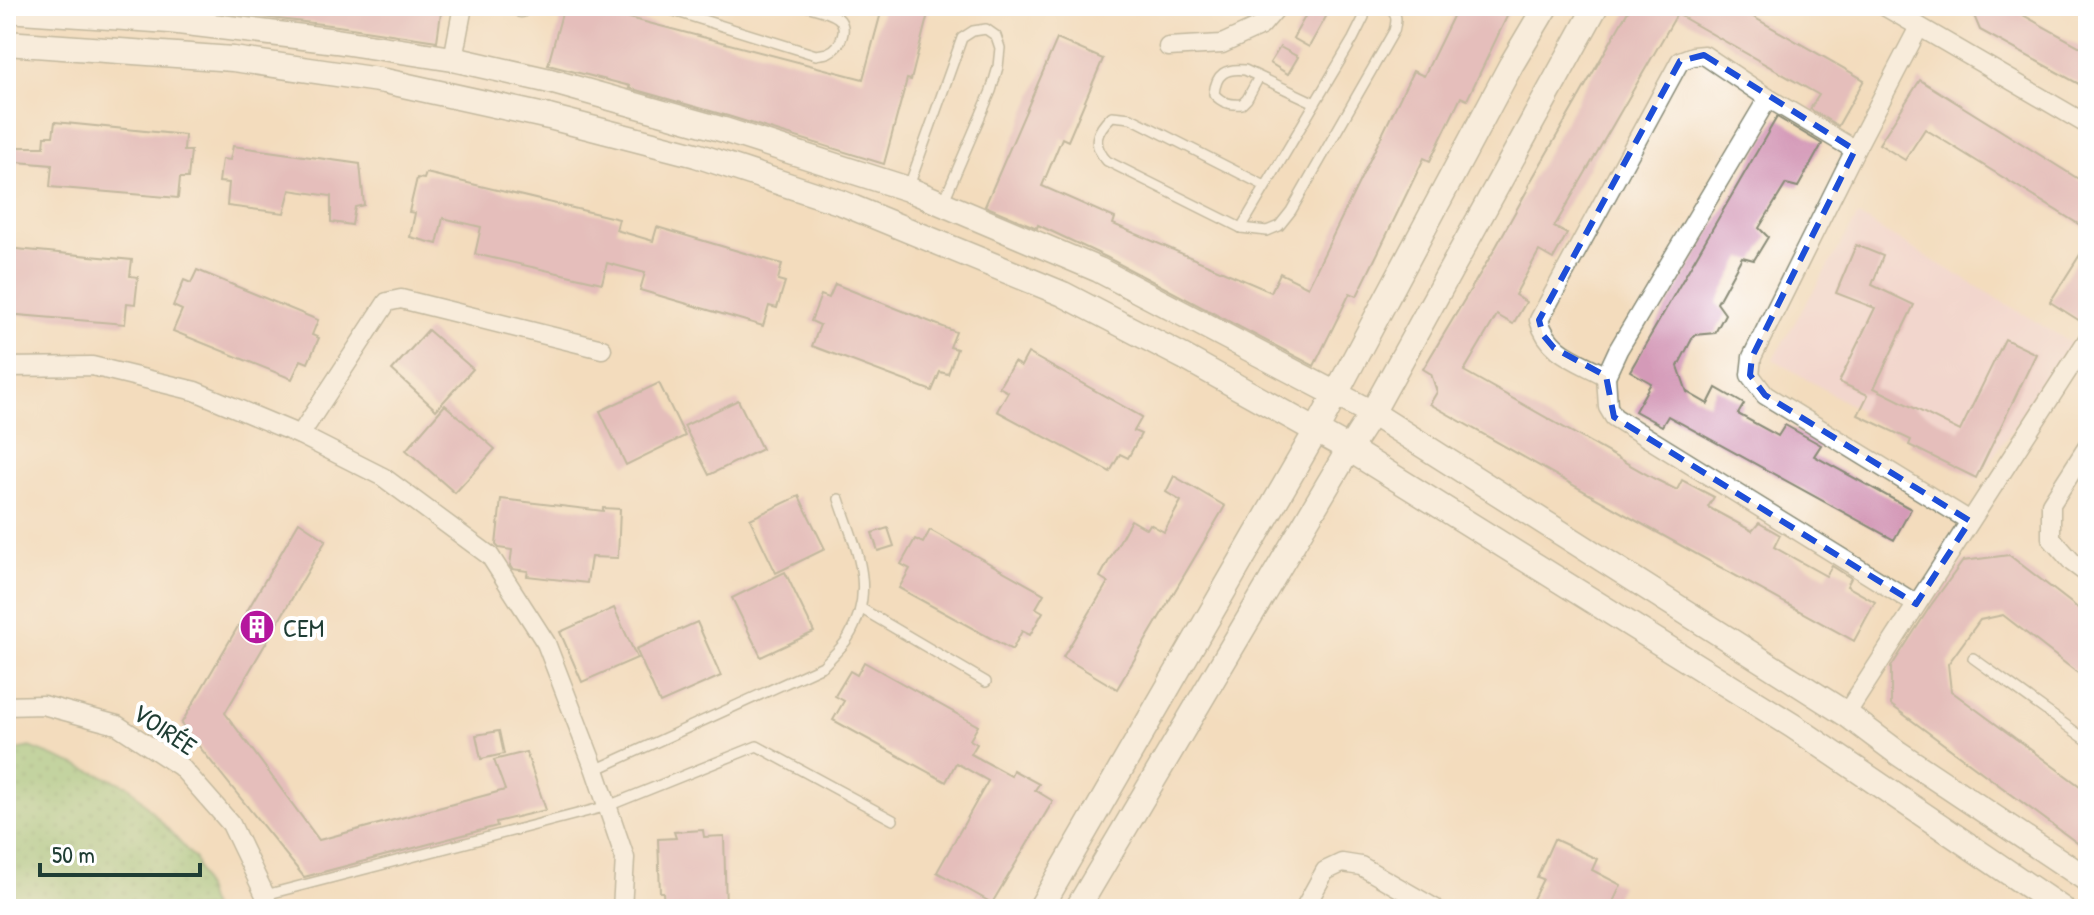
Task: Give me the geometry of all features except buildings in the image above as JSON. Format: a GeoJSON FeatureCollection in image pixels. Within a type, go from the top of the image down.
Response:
{"type":"FeatureCollection","features":[{"type":"Feature","properties":{"kind":"main road"},"geometry":{"type":"LineString","coordinates":[[1040,909],[1316,431],[1511,65],[1546,6]]}},
{"type":"Feature","properties":{"kind":"main road"},"geometry":{"type":"LineString","coordinates":[[1077,909],[1372,413],[1596,6]]}},
{"type":"Feature","properties":{"kind":"main road"},"geometry":{"type":"LineString","coordinates":[[6,10],[170,21],[453,59],[550,81],[710,126],[908,189],[1099,270],[1372,413],[1846,714],[1898,753],[2088,880]]}},
{"type":"Feature","properties":{"kind":"main road"},"geometry":{"type":"LineString","coordinates":[[6,43],[233,59],[385,81],[549,117],[696,155],[842,203],[1063,294],[1349,449],[1793,726],[2062,909]]}},
{"type":"Feature","properties":{"kind":"street"},"geometry":{"type":"LineString","coordinates":[[453,59],[463,6]]}},
{"type":"Feature","properties":{"kind":"street"},"geometry":{"type":"LineString","coordinates":[[1168,47],[1222,44],[1261,26],[1278,6]]}},
{"type":"Feature","properties":{"kind":"street"},"geometry":{"type":"LineString","coordinates":[[1884,6],[2088,125]]}},
{"type":"Feature","properties":{"kind":"street"},"geometry":{"type":"LineString","coordinates":[[1919,27],[1752,357],[1750,375],[1765,395],[1970,521]]}},
{"type":"Feature","properties":{"kind":"street"},"geometry":{"type":"LineString","coordinates":[[1606,376],[1554,348],[1543,335],[1539,320],[1680,61],[1704,55],[1855,150]]}},
{"type":"Feature","properties":{"kind":"street"},"geometry":{"type":"LineString","coordinates":[[1768,98],[1618,350],[1606,376],[1608,407],[1614,417],[1916,604]]}},
{"type":"Feature","properties":{"kind":"street"},"geometry":{"type":"LineString","coordinates":[[300,435],[387,302],[401,299],[602,349]]}},
{"type":"Feature","properties":{"kind":"street"},"geometry":{"type":"LineString","coordinates":[[1846,714],[2088,339]]}},
{"type":"Feature","properties":{"kind":"street"},"geometry":{"type":"LineString","coordinates":[[6,367],[92,366],[195,391],[300,435],[383,477],[490,556],[546,643],[595,770],[625,858],[622,909]]}},
{"type":"Feature","properties":{"kind":"street"},"geometry":{"type":"LineString","coordinates":[[2088,446],[2051,504],[2051,538],[2073,563],[2088,574]]}},
{"type":"Feature","properties":{"kind":"street","name":"VOIRÉE"},"geometry":{"type":"LineString","coordinates":[[6,706],[43,705],[117,725],[181,767],[231,824],[266,902]]}},
{"type":"Feature","properties":{"kind":"street"},"geometry":{"type":"LineString","coordinates":[[1304,909],[1325,871],[1342,863],[1361,866],[1436,909]]}},
{"type":"Feature","properties":{"kind":"lane"},"geometry":{"type":"LineString","coordinates":[[658,6],[816,55],[828,53],[839,43],[844,26],[842,21],[806,6]]}},
{"type":"Feature","properties":{"kind":"lane"},"geometry":{"type":"LineString","coordinates":[[1241,228],[1353,39],[1364,17],[1364,6]]}},
{"type":"Feature","properties":{"kind":"lane"},"geometry":{"type":"LineString","coordinates":[[1265,186],[1131,118],[1112,116],[1101,126],[1098,152],[1107,161],[1241,228],[1267,231],[1279,226],[1291,211],[1394,31],[1397,19],[1387,6]]}},
{"type":"Feature","properties":{"kind":"lane"},"geometry":{"type":"LineString","coordinates":[[908,189],[962,38],[973,31],[986,29],[996,36],[1000,48],[998,67],[991,91],[943,204]]}},
{"type":"Feature","properties":{"kind":"lane"},"geometry":{"type":"LineString","coordinates":[[1259,77],[1242,104],[1220,101],[1214,94],[1215,83],[1223,73],[1233,69],[1245,70],[1315,103]]}},
{"type":"Feature","properties":{"kind":"lane"},"geometry":{"type":"LineString","coordinates":[[595,770],[823,666],[847,640],[862,609],[863,573],[839,499]]}},
{"type":"Feature","properties":{"kind":"lane"},"geometry":{"type":"LineString","coordinates":[[862,609],[986,682]]}},
{"type":"Feature","properties":{"kind":"lane"},"geometry":{"type":"LineString","coordinates":[[1973,658],[2088,741]]}},
{"type":"Feature","properties":{"kind":"lane"},"geometry":{"type":"LineString","coordinates":[[266,902],[608,806],[757,746],[893,820]]}},
{"type":"Feature","properties":{"kind":"highlighted area"},"geometry":{"type":"Polygon","coordinates":[[[1704,55],[1855,150],[1752,357],[1750,375],[1765,395],[1970,521],[1916,604],[1614,417],[1606,376],[1554,348],[1543,335],[1539,320],[1680,61],[1704,55]]]}},
{"type":"Feature","properties":{"kind":"shaded area"},"geometry":{"type":"Polygon","coordinates":[[[1858,216],[2072,343],[1977,480],[1773,359],[1858,216]]]}},
{"type":"Feature","properties":{"kind":"green space"},"geometry":{"type":"Polygon","coordinates":[[[30,747],[129,786],[195,859],[212,909],[6,909],[6,752],[30,747]]]}},
{"type":"Feature","properties":{"kind":"place","name":"CEM"},"geometry":{"type":"Point","coordinates":[257,627]}}]}
